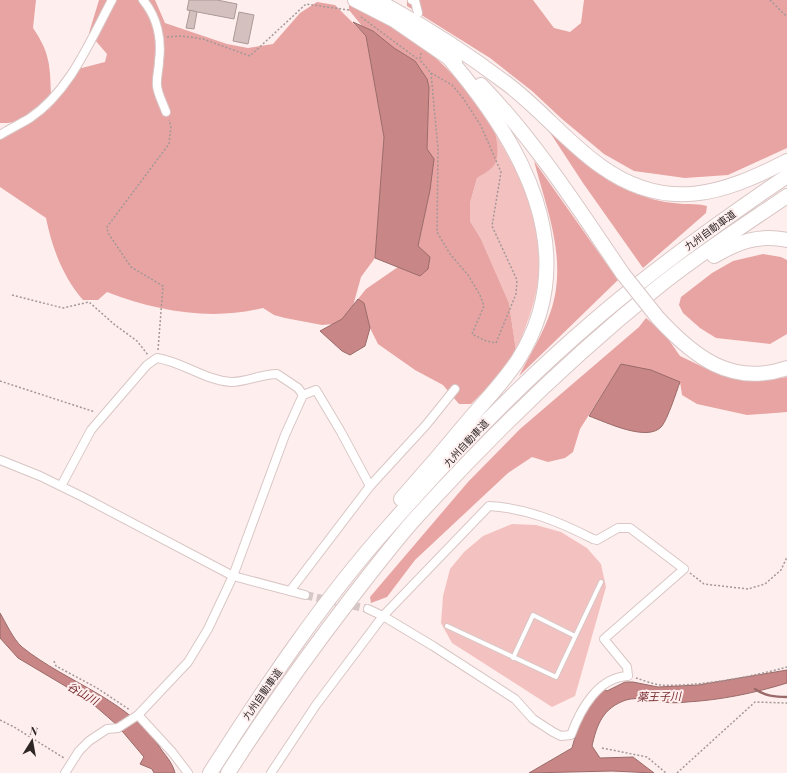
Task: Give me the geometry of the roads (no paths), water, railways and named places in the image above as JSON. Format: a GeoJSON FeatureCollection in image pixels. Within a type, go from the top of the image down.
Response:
{"type":"FeatureCollection","features":[{"type":"Feature","properties":{"kind":"highway"},"geometry":{"type":"LineString","coordinates":[[376,0],[418,23],[507,83],[602,167],[636,186],[652,191],[684,194],[713,191],[729,188],[787,161]]}},
{"type":"Feature","properties":{"kind":"highway"},"geometry":{"type":"LineString","coordinates":[[353,6],[394,20],[470,73],[518,125],[627,271],[688,349],[717,366],[731,371],[757,374],[787,368]]}},
{"type":"Feature","properties":{"kind":"highway"},"geometry":{"type":"LineString","coordinates":[[344,582],[400,501],[491,395],[518,360],[530,337],[544,297],[547,275],[546,244],[538,210],[527,178],[504,131],[480,95],[448,57]]}},
{"type":"Feature","properties":{"kind":"highway"},"geometry":{"type":"LineString","coordinates":[[468,57],[529,124],[627,271]]}},
{"type":"Feature","properties":{"kind":"highway","name":"九州自動車道"},"geometry":{"type":"LineString","coordinates":[[210,773],[253,706],[344,582],[390,525],[484,423],[563,349],[650,275],[740,208],[787,176]]}},
{"type":"Feature","properties":{"kind":"highway","name":"九州自動車道"},"geometry":{"type":"LineString","coordinates":[[228,773],[267,712],[322,635],[413,521],[493,436],[596,339],[658,287],[702,254],[787,196]]}},
{"type":"Feature","properties":{"kind":"highway"},"geometry":{"type":"LineString","coordinates":[[596,339],[636,316],[709,259],[733,245],[761,237],[787,240]]}},
{"type":"Feature","properties":{"kind":"highway"},"geometry":{"type":"LineString","coordinates":[[661,315],[688,337],[720,358],[753,365],[765,364],[787,358]]}},
{"type":"Feature","properties":{"kind":"street"},"geometry":{"type":"LineString","coordinates":[[0,135],[30,118],[46,105],[64,85],[80,61],[112,0]]}},
{"type":"Feature","properties":{"kind":"street"},"geometry":{"type":"LineString","coordinates":[[143,0],[155,20],[160,37],[157,84],[158,92],[166,112]]}},
{"type":"Feature","properties":{"kind":"street"},"geometry":{"type":"LineString","coordinates":[[412,0],[415,2],[418,13]]}},
{"type":"Feature","properties":{"kind":"street"},"geometry":{"type":"LineString","coordinates":[[61,486],[91,430],[147,365],[155,360],[170,360],[208,377],[230,382],[276,374],[298,388],[303,395]]}},
{"type":"Feature","properties":{"kind":"street"},"geometry":{"type":"LineString","coordinates":[[65,773],[79,751],[89,741],[107,729],[118,728],[137,716],[188,662],[208,630],[233,576],[285,435],[303,395],[316,390],[370,486]]}},
{"type":"Feature","properties":{"kind":"street"},"geometry":{"type":"LineString","coordinates":[[290,591],[370,486],[426,425],[455,390]]}},
{"type":"Feature","properties":{"kind":"street"},"geometry":{"type":"LineString","coordinates":[[0,460],[61,486],[233,576],[305,595]]}},
{"type":"Feature","properties":{"kind":"street"},"geometry":{"type":"LineString","coordinates":[[271,773],[316,705],[383,616],[489,506],[508,507],[543,516],[574,529],[593,540],[597,540],[618,528],[630,528],[684,569],[604,639],[627,667],[628,676],[621,676],[609,681],[596,692],[577,718],[571,735],[561,736],[533,719],[515,700],[383,616],[368,609]]}},
{"type":"Feature","properties":{"kind":"street"},"geometry":{"type":"LineString","coordinates":[[137,716],[172,752],[188,773]]}},
{"type":"Feature","properties":{"kind":"lane"},"geometry":{"type":"LineString","coordinates":[[447,626],[556,677],[601,582]]}},
{"type":"Feature","properties":{"kind":"lane"},"geometry":{"type":"LineString","coordinates":[[513,658],[533,615],[575,636]]}},
{"type":"Feature","properties":{"kind":"water"},"geometry":{"type":"Polygon","coordinates":[[[353,22],[373,31],[394,48],[415,61],[427,79],[429,87],[427,149],[434,159],[430,190],[418,246],[430,257],[428,269],[420,276],[375,258],[384,137],[366,36],[353,22]]]}},
{"type":"Feature","properties":{"kind":"water"},"geometry":{"type":"Polygon","coordinates":[[[358,299],[364,303],[370,328],[365,346],[350,355],[342,351],[320,331],[342,319],[358,299]]]}},
{"type":"Feature","properties":{"kind":"water"},"geometry":{"type":"Polygon","coordinates":[[[621,364],[651,370],[680,382],[664,422],[656,431],[637,432],[627,430],[589,416],[621,364]]]}},
{"type":"Feature","properties":{"kind":"water","name":"谷山川"},"geometry":{"type":"Polygon","coordinates":[[[0,613],[22,647],[59,672],[116,705],[134,718],[149,734],[168,759],[175,773],[154,773],[152,769],[140,764],[144,757],[117,725],[87,699],[18,658],[0,638],[0,613]]]}},
{"type":"Feature","properties":{"kind":"water","name":"薬王子川"},"geometry":{"type":"Polygon","coordinates":[[[787,670],[787,683],[750,693],[712,700],[681,703],[631,699],[618,703],[612,707],[602,718],[596,731],[592,746],[600,758],[633,757],[654,773],[612,771],[529,773],[572,748],[577,731],[584,716],[598,695],[604,689],[607,691],[625,682],[658,687],[698,685],[787,670]]]}},
{"type":"Feature","properties":{"kind":"waterway"},"geometry":{"type":"LineString","coordinates":[[755,689],[770,696],[787,697]]}},
{"type":"Feature","properties":{"kind":"tunnel"},"geometry":{"type":"LineString","coordinates":[[305,595],[368,609]]}}]}
